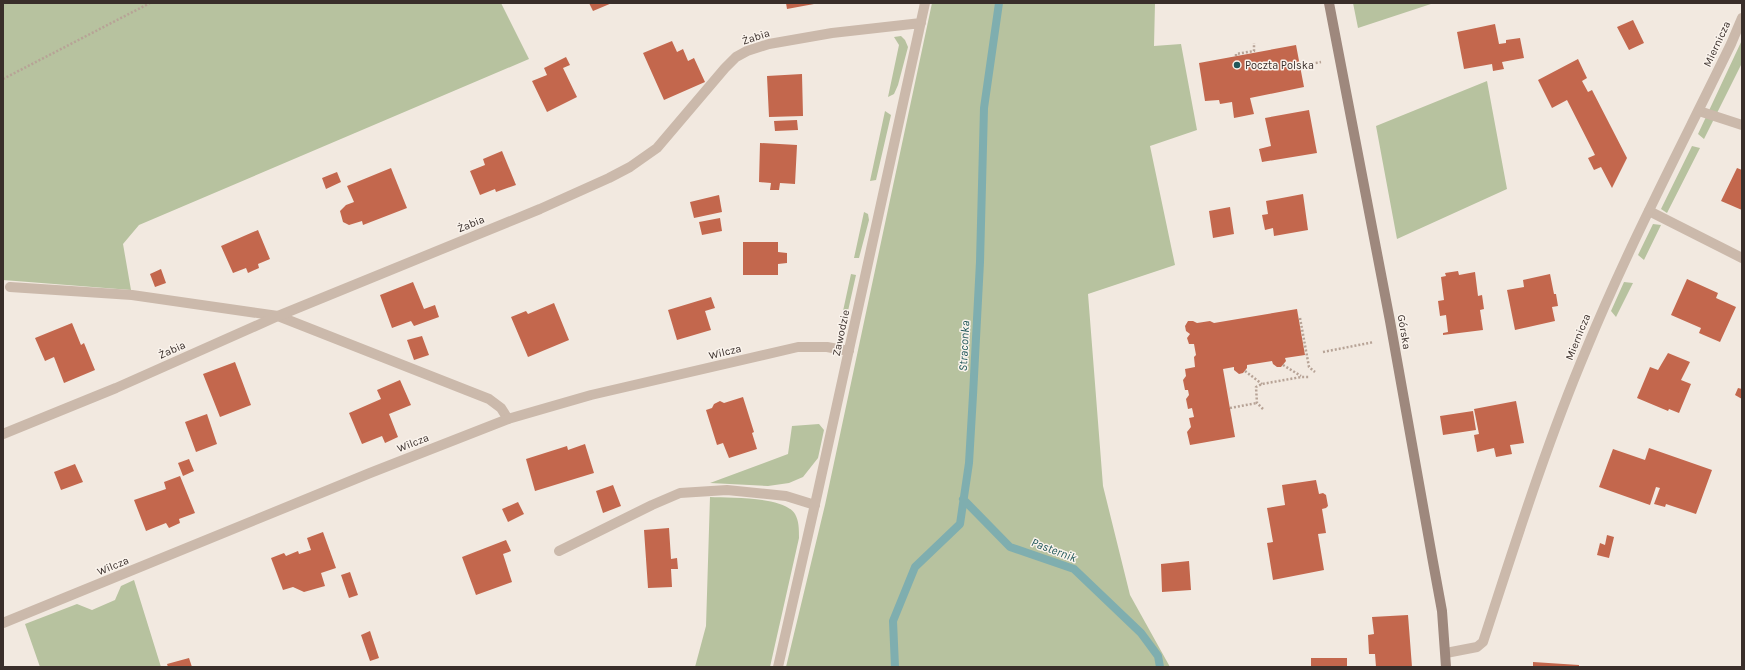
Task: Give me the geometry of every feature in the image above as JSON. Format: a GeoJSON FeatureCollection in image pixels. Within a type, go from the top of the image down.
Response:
{"type":"FeatureCollection","features":[{"type":"Feature","properties":{"kind":"street","name":"Zawodzie"},"geometry":{"type":"LineString","coordinates":[[778,667],[925,3]]}},
{"type":"Feature","properties":{"kind":"street","name":"Górska"},"geometry":{"type":"LineString","coordinates":[[1329,3],[1419,480],[1442,611],[1446,667]]}},
{"type":"Feature","properties":{"kind":"street","name":"Miernicza"},"geometry":{"type":"LineString","coordinates":[[1446,653],[1477,647],[1483,642],[1537,477],[1585,352],[1649,211],[1699,111],[1742,18]]}},
{"type":"Feature","properties":{"kind":"street","name":"Żabia"},"geometry":{"type":"LineString","coordinates":[[3,434],[116,388],[278,316],[540,209],[630,167],[657,148],[725,68],[736,57],[747,51],[769,44],[817,36],[921,23]]}},
{"type":"Feature","properties":{"kind":"street"},"geometry":{"type":"LineString","coordinates":[[1699,111],[1742,125]]}},
{"type":"Feature","properties":{"kind":"street"},"geometry":{"type":"LineString","coordinates":[[1649,211],[1742,258]]}},
{"type":"Feature","properties":{"kind":"street"},"geometry":{"type":"LineString","coordinates":[[10,287],[132,296],[278,316],[488,399],[502,408],[508,419]]}},
{"type":"Feature","properties":{"kind":"street","name":"Wilcza"},"geometry":{"type":"LineString","coordinates":[[3,624],[370,473],[508,419],[591,395],[798,347],[827,347],[849,351]]}},
{"type":"Feature","properties":{"kind":"street"},"geometry":{"type":"LineString","coordinates":[[559,551],[680,493],[728,490],[786,496],[815,505]]}},
{"type":"Feature","properties":{"kind":"path"},"geometry":{"type":"LineString","coordinates":[[3,79],[150,3]]}},
{"type":"Feature","properties":{"kind":"path"},"geometry":{"type":"LineString","coordinates":[[1236,56],[1236,54],[1254,51],[1254,43]]}},
{"type":"Feature","properties":{"kind":"path"},"geometry":{"type":"LineString","coordinates":[[1300,66],[1321,62]]}},
{"type":"Feature","properties":{"kind":"path"},"geometry":{"type":"LineString","coordinates":[[1300,318],[1309,367],[1314,372]]}},
{"type":"Feature","properties":{"kind":"path"},"geometry":{"type":"LineString","coordinates":[[1323,352],[1374,342]]}},
{"type":"Feature","properties":{"kind":"path"},"geometry":{"type":"LineString","coordinates":[[1283,364],[1301,376]]}},
{"type":"Feature","properties":{"kind":"path"},"geometry":{"type":"LineString","coordinates":[[1245,371],[1262,384]]}},
{"type":"Feature","properties":{"kind":"path"},"geometry":{"type":"LineString","coordinates":[[1263,409],[1257,403],[1256,387],[1262,384],[1301,376],[1310,377]]}},
{"type":"Feature","properties":{"kind":"path"},"geometry":{"type":"LineString","coordinates":[[1230,408],[1257,403]]}},
{"type":"Feature","properties":{"kind":"green space"},"geometry":{"type":"Polygon","coordinates":[[[3,3],[501,3],[529,59],[139,225],[123,244],[131,290],[3,280],[3,3]]]}},
{"type":"Feature","properties":{"kind":"green space"},"geometry":{"type":"Polygon","coordinates":[[[932,3],[1155,3],[1154,46],[1181,44],[1197,130],[1150,146],[1175,265],[1088,294],[1103,486],[1130,595],[1170,667],[786,667],[825,505],[932,3]]]}},
{"type":"Feature","properties":{"kind":"green space"},"geometry":{"type":"Polygon","coordinates":[[[1353,3],[1434,3],[1358,28],[1353,3]]]}},
{"type":"Feature","properties":{"kind":"green space"},"geometry":{"type":"Polygon","coordinates":[[[901,36],[905,40],[908,47],[898,85],[894,94],[888,97],[899,45],[894,37],[901,36]]]}},
{"type":"Feature","properties":{"kind":"green space"},"geometry":{"type":"Polygon","coordinates":[[[1742,40],[1742,63],[1704,139],[1698,134],[1742,40]]]}},
{"type":"Feature","properties":{"kind":"green space"},"geometry":{"type":"Polygon","coordinates":[[[1487,81],[1507,189],[1397,239],[1376,126],[1487,81]]]}},
{"type":"Feature","properties":{"kind":"green space"},"geometry":{"type":"Polygon","coordinates":[[[885,111],[891,115],[876,180],[870,181],[885,111]]]}},
{"type":"Feature","properties":{"kind":"green space"},"geometry":{"type":"Polygon","coordinates":[[[1692,146],[1700,148],[1667,213],[1661,209],[1692,146]]]}},
{"type":"Feature","properties":{"kind":"green space"},"geometry":{"type":"Polygon","coordinates":[[[864,212],[868,214],[869,220],[859,258],[854,258],[864,212]]]}},
{"type":"Feature","properties":{"kind":"green space"},"geometry":{"type":"Polygon","coordinates":[[[1653,224],[1661,225],[1644,260],[1638,255],[1653,224]]]}},
{"type":"Feature","properties":{"kind":"green space"},"geometry":{"type":"Polygon","coordinates":[[[851,274],[856,275],[848,311],[843,311],[851,274]]]}},
{"type":"Feature","properties":{"kind":"green space"},"geometry":{"type":"Polygon","coordinates":[[[1624,282],[1633,283],[1616,317],[1611,311],[1624,282]]]}},
{"type":"Feature","properties":{"kind":"green space"},"geometry":{"type":"Polygon","coordinates":[[[819,424],[824,430],[818,458],[803,477],[789,483],[768,486],[710,483],[788,454],[792,426],[819,424]]]}},
{"type":"Feature","properties":{"kind":"green space"},"geometry":{"type":"Polygon","coordinates":[[[710,497],[743,498],[769,501],[789,508],[795,514],[797,519],[799,538],[770,667],[695,667],[706,626],[710,497]]]}},
{"type":"Feature","properties":{"kind":"green space"},"geometry":{"type":"Polygon","coordinates":[[[134,580],[161,667],[40,667],[25,624],[77,604],[92,610],[115,600],[121,586],[134,580]]]}},
{"type":"Feature","properties":{"kind":"building"},"geometry":{"type":"Polygon","coordinates":[[[589,3],[612,3],[593,11],[589,3]]]}},
{"type":"Feature","properties":{"kind":"building"},"geometry":{"type":"Polygon","coordinates":[[[786,3],[814,3],[814,4],[787,9],[786,3]]]}},
{"type":"Feature","properties":{"kind":"building"},"geometry":{"type":"Polygon","coordinates":[[[1633,20],[1644,43],[1629,50],[1617,27],[1633,20]]]}},
{"type":"Feature","properties":{"kind":"building"},"geometry":{"type":"Polygon","coordinates":[[[1495,24],[1499,44],[1506,43],[1506,40],[1520,38],[1524,58],[1502,62],[1504,69],[1493,71],[1492,64],[1464,69],[1457,32],[1495,24]]]}},
{"type":"Feature","properties":{"kind":"building"},"geometry":{"type":"Polygon","coordinates":[[[672,41],[677,52],[683,49],[688,61],[694,58],[705,82],[664,100],[643,53],[672,41]]]}},
{"type":"Feature","properties":{"kind":"building"},"geometry":{"type":"Polygon","coordinates":[[[1296,45],[1304,87],[1250,98],[1254,114],[1234,118],[1232,102],[1220,104],[1219,100],[1205,101],[1199,63],[1296,45]]]}},
{"type":"Feature","properties":{"kind":"building"},"geometry":{"type":"Polygon","coordinates":[[[566,57],[570,65],[563,68],[577,97],[547,112],[532,81],[547,75],[544,68],[566,57]]]}},
{"type":"Feature","properties":{"kind":"building"},"geometry":{"type":"Polygon","coordinates":[[[1578,59],[1587,78],[1582,81],[1588,92],[1592,90],[1627,158],[1612,188],[1601,167],[1594,170],[1588,158],[1595,155],[1567,100],[1552,108],[1538,80],[1578,59]]]}},
{"type":"Feature","properties":{"kind":"building"},"geometry":{"type":"Polygon","coordinates":[[[802,74],[803,116],[769,117],[767,76],[802,74]]]}},
{"type":"Feature","properties":{"kind":"building"},"geometry":{"type":"Polygon","coordinates":[[[1309,110],[1317,153],[1262,162],[1259,149],[1271,146],[1265,118],[1309,110]]]}},
{"type":"Feature","properties":{"kind":"building"},"geometry":{"type":"Polygon","coordinates":[[[797,120],[798,130],[775,131],[774,121],[797,120]]]}},
{"type":"Feature","properties":{"kind":"building"},"geometry":{"type":"Polygon","coordinates":[[[760,143],[797,145],[795,184],[780,183],[779,190],[770,190],[771,183],[759,182],[760,143]]]}},
{"type":"Feature","properties":{"kind":"building"},"geometry":{"type":"Polygon","coordinates":[[[502,151],[516,185],[496,192],[495,189],[480,195],[470,171],[485,165],[483,159],[502,151]]]}},
{"type":"Feature","properties":{"kind":"building"},"geometry":{"type":"Polygon","coordinates":[[[391,168],[407,208],[363,225],[362,221],[349,225],[343,222],[340,211],[346,205],[354,202],[347,186],[391,168]]]}},
{"type":"Feature","properties":{"kind":"building"},"geometry":{"type":"Polygon","coordinates":[[[1737,168],[1742,170],[1742,210],[1721,201],[1737,168]]]}},
{"type":"Feature","properties":{"kind":"building"},"geometry":{"type":"Polygon","coordinates":[[[337,172],[341,182],[326,189],[322,178],[337,172]]]}},
{"type":"Feature","properties":{"kind":"building"},"geometry":{"type":"Polygon","coordinates":[[[1303,194],[1308,230],[1274,236],[1273,228],[1265,230],[1262,215],[1268,214],[1266,201],[1303,194]]]}},
{"type":"Feature","properties":{"kind":"building"},"geometry":{"type":"Polygon","coordinates":[[[719,195],[722,212],[694,218],[690,202],[719,195]]]}},
{"type":"Feature","properties":{"kind":"building"},"geometry":{"type":"Polygon","coordinates":[[[1230,207],[1234,234],[1213,238],[1209,211],[1230,207]]]}},
{"type":"Feature","properties":{"kind":"building"},"geometry":{"type":"Polygon","coordinates":[[[720,218],[722,231],[702,235],[699,222],[720,218]]]}},
{"type":"Feature","properties":{"kind":"building"},"geometry":{"type":"Polygon","coordinates":[[[258,230],[270,259],[258,264],[259,268],[248,273],[246,268],[233,273],[221,246],[258,230]]]}},
{"type":"Feature","properties":{"kind":"building"},"geometry":{"type":"Polygon","coordinates":[[[743,242],[778,242],[778,252],[787,253],[787,263],[778,264],[778,275],[743,275],[743,242]]]}},
{"type":"Feature","properties":{"kind":"building"},"geometry":{"type":"Polygon","coordinates":[[[161,269],[166,283],[155,287],[150,274],[161,269]]]}},
{"type":"Feature","properties":{"kind":"building"},"geometry":{"type":"Polygon","coordinates":[[[1458,271],[1459,275],[1475,272],[1478,296],[1482,295],[1484,309],[1480,310],[1483,330],[1443,335],[1443,333],[1448,332],[1446,315],[1440,316],[1438,301],[1444,300],[1441,277],[1446,276],[1445,273],[1458,271]]]}},
{"type":"Feature","properties":{"kind":"building"},"geometry":{"type":"Polygon","coordinates":[[[1550,274],[1558,306],[1552,307],[1555,321],[1515,330],[1507,290],[1524,287],[1523,280],[1550,274]]]}},
{"type":"Feature","properties":{"kind":"building"},"geometry":{"type":"Polygon","coordinates":[[[1687,279],[1718,293],[1716,298],[1736,307],[1720,342],[1699,333],[1701,328],[1671,315],[1687,279]]]}},
{"type":"Feature","properties":{"kind":"building"},"geometry":{"type":"Polygon","coordinates":[[[413,282],[424,309],[435,305],[439,317],[414,326],[411,321],[392,328],[380,295],[413,282]]]}},
{"type":"Feature","properties":{"kind":"building"},"geometry":{"type":"Polygon","coordinates":[[[711,297],[715,308],[705,311],[711,330],[677,340],[668,310],[711,297]]]}},
{"type":"Feature","properties":{"kind":"building"},"geometry":{"type":"Polygon","coordinates":[[[554,303],[569,340],[528,357],[511,317],[526,311],[528,314],[554,303]]]}},
{"type":"Feature","properties":{"kind":"building"},"geometry":{"type":"Polygon","coordinates":[[[1297,309],[1305,355],[1285,358],[1286,361],[1281,367],[1277,367],[1272,361],[1247,365],[1247,368],[1243,373],[1239,374],[1234,370],[1234,367],[1223,369],[1235,437],[1190,445],[1187,432],[1191,427],[1189,418],[1194,417],[1192,408],[1188,409],[1186,399],[1189,395],[1188,390],[1185,390],[1183,380],[1186,376],[1185,369],[1195,367],[1194,357],[1196,355],[1194,344],[1189,344],[1187,338],[1190,334],[1186,331],[1185,326],[1188,321],[1197,323],[1210,321],[1214,323],[1297,309]]]}},
{"type":"Feature","properties":{"kind":"building"},"geometry":{"type":"Polygon","coordinates":[[[72,323],[81,345],[84,343],[95,370],[64,383],[54,357],[45,361],[35,338],[72,323]]]}},
{"type":"Feature","properties":{"kind":"building"},"geometry":{"type":"Polygon","coordinates":[[[422,336],[429,355],[414,360],[407,340],[422,336]]]}},
{"type":"Feature","properties":{"kind":"building"},"geometry":{"type":"Polygon","coordinates":[[[1668,353],[1690,362],[1681,380],[1691,384],[1679,413],[1669,409],[1668,411],[1637,398],[1650,367],[1658,370],[1668,353]]]}},
{"type":"Feature","properties":{"kind":"building"},"geometry":{"type":"Polygon","coordinates":[[[235,362],[251,405],[220,417],[203,374],[235,362]]]}},
{"type":"Feature","properties":{"kind":"building"},"geometry":{"type":"Polygon","coordinates":[[[400,380],[411,405],[389,414],[398,437],[385,443],[382,436],[362,444],[349,413],[381,399],[377,390],[400,380]]]}},
{"type":"Feature","properties":{"kind":"building"},"geometry":{"type":"Polygon","coordinates":[[[1738,388],[1742,389],[1742,399],[1735,395],[1738,388]]]}},
{"type":"Feature","properties":{"kind":"building"},"geometry":{"type":"Polygon","coordinates":[[[743,397],[754,432],[752,433],[757,449],[729,458],[723,443],[717,445],[706,410],[712,408],[714,404],[720,401],[724,403],[743,397]]]}},
{"type":"Feature","properties":{"kind":"building"},"geometry":{"type":"Polygon","coordinates":[[[1516,401],[1524,443],[1510,445],[1512,454],[1496,457],[1494,448],[1477,452],[1474,435],[1479,434],[1474,409],[1516,401]]]}},
{"type":"Feature","properties":{"kind":"building"},"geometry":{"type":"Polygon","coordinates":[[[1473,411],[1476,430],[1443,435],[1440,416],[1473,411]]]}},
{"type":"Feature","properties":{"kind":"building"},"geometry":{"type":"Polygon","coordinates":[[[207,414],[217,444],[196,452],[185,422],[207,414]]]}},
{"type":"Feature","properties":{"kind":"building"},"geometry":{"type":"Polygon","coordinates":[[[585,444],[594,473],[535,491],[526,459],[567,446],[568,450],[585,444]]]}},
{"type":"Feature","properties":{"kind":"building"},"geometry":{"type":"Polygon","coordinates":[[[1649,448],[1712,470],[1696,514],[1666,504],[1665,507],[1654,504],[1660,488],[1656,487],[1650,505],[1599,487],[1613,449],[1645,460],[1649,448]]]}},
{"type":"Feature","properties":{"kind":"building"},"geometry":{"type":"Polygon","coordinates":[[[189,459],[194,471],[183,476],[178,463],[189,459]]]}},
{"type":"Feature","properties":{"kind":"building"},"geometry":{"type":"Polygon","coordinates":[[[75,464],[83,482],[61,490],[54,472],[75,464]]]}},
{"type":"Feature","properties":{"kind":"building"},"geometry":{"type":"Polygon","coordinates":[[[180,476],[195,513],[179,519],[180,523],[169,528],[166,523],[146,531],[134,500],[166,489],[164,482],[180,476]]]}},
{"type":"Feature","properties":{"kind":"building"},"geometry":{"type":"Polygon","coordinates":[[[1316,480],[1319,494],[1323,493],[1326,495],[1328,506],[1322,509],[1326,533],[1318,534],[1324,570],[1273,580],[1267,543],[1273,542],[1267,508],[1285,505],[1282,485],[1316,480]]]}},
{"type":"Feature","properties":{"kind":"building"},"geometry":{"type":"Polygon","coordinates":[[[613,485],[621,506],[603,513],[596,491],[613,485]]]}},
{"type":"Feature","properties":{"kind":"building"},"geometry":{"type":"Polygon","coordinates":[[[518,502],[524,514],[508,522],[502,509],[518,502]]]}},
{"type":"Feature","properties":{"kind":"building"},"geometry":{"type":"Polygon","coordinates":[[[669,528],[671,559],[677,558],[678,569],[671,569],[672,587],[648,588],[644,530],[669,528]]]}},
{"type":"Feature","properties":{"kind":"building"},"geometry":{"type":"Polygon","coordinates":[[[323,532],[336,568],[321,573],[325,586],[304,592],[293,587],[283,590],[271,558],[284,553],[286,556],[298,551],[299,554],[311,550],[307,538],[323,532]]]}},
{"type":"Feature","properties":{"kind":"building"},"geometry":{"type":"Polygon","coordinates":[[[1607,535],[1614,537],[1609,558],[1597,555],[1600,543],[1605,545],[1607,535]]]}},
{"type":"Feature","properties":{"kind":"building"},"geometry":{"type":"Polygon","coordinates":[[[506,540],[511,551],[503,554],[512,582],[476,595],[462,557],[506,540]]]}},
{"type":"Feature","properties":{"kind":"building"},"geometry":{"type":"Polygon","coordinates":[[[1189,561],[1191,590],[1162,592],[1161,564],[1189,561]]]}},
{"type":"Feature","properties":{"kind":"building"},"geometry":{"type":"Polygon","coordinates":[[[350,572],[358,595],[349,598],[341,575],[350,572]]]}},
{"type":"Feature","properties":{"kind":"building"},"geometry":{"type":"Polygon","coordinates":[[[1408,615],[1412,667],[1376,667],[1375,654],[1369,654],[1368,635],[1374,634],[1372,617],[1408,615]]]}},
{"type":"Feature","properties":{"kind":"building"},"geometry":{"type":"Polygon","coordinates":[[[370,631],[379,658],[370,661],[361,635],[370,631]]]}},
{"type":"Feature","properties":{"kind":"building"},"geometry":{"type":"Polygon","coordinates":[[[189,658],[192,667],[168,667],[167,664],[189,658]]]}},
{"type":"Feature","properties":{"kind":"building"},"geometry":{"type":"Polygon","coordinates":[[[1311,658],[1347,658],[1347,667],[1311,667],[1311,658]]]}},
{"type":"Feature","properties":{"kind":"building"},"geometry":{"type":"Polygon","coordinates":[[[1533,662],[1579,665],[1579,667],[1533,667],[1533,662]]]}},
{"type":"Feature","properties":{"kind":"waterway","name":"Straconka"},"geometry":{"type":"LineString","coordinates":[[895,667],[893,621],[915,567],[960,524],[969,463],[973,395],[980,262],[984,108],[999,3]]}},
{"type":"Feature","properties":{"kind":"waterway","name":"Pasternik"},"geometry":{"type":"LineString","coordinates":[[963,499],[1010,547],[1074,569],[1141,633],[1158,656],[1160,667]]}},
{"type":"Feature","properties":{"kind":"place","name":"Poczta Polska"},"geometry":{"type":"Point","coordinates":[1237,65]}}]}
